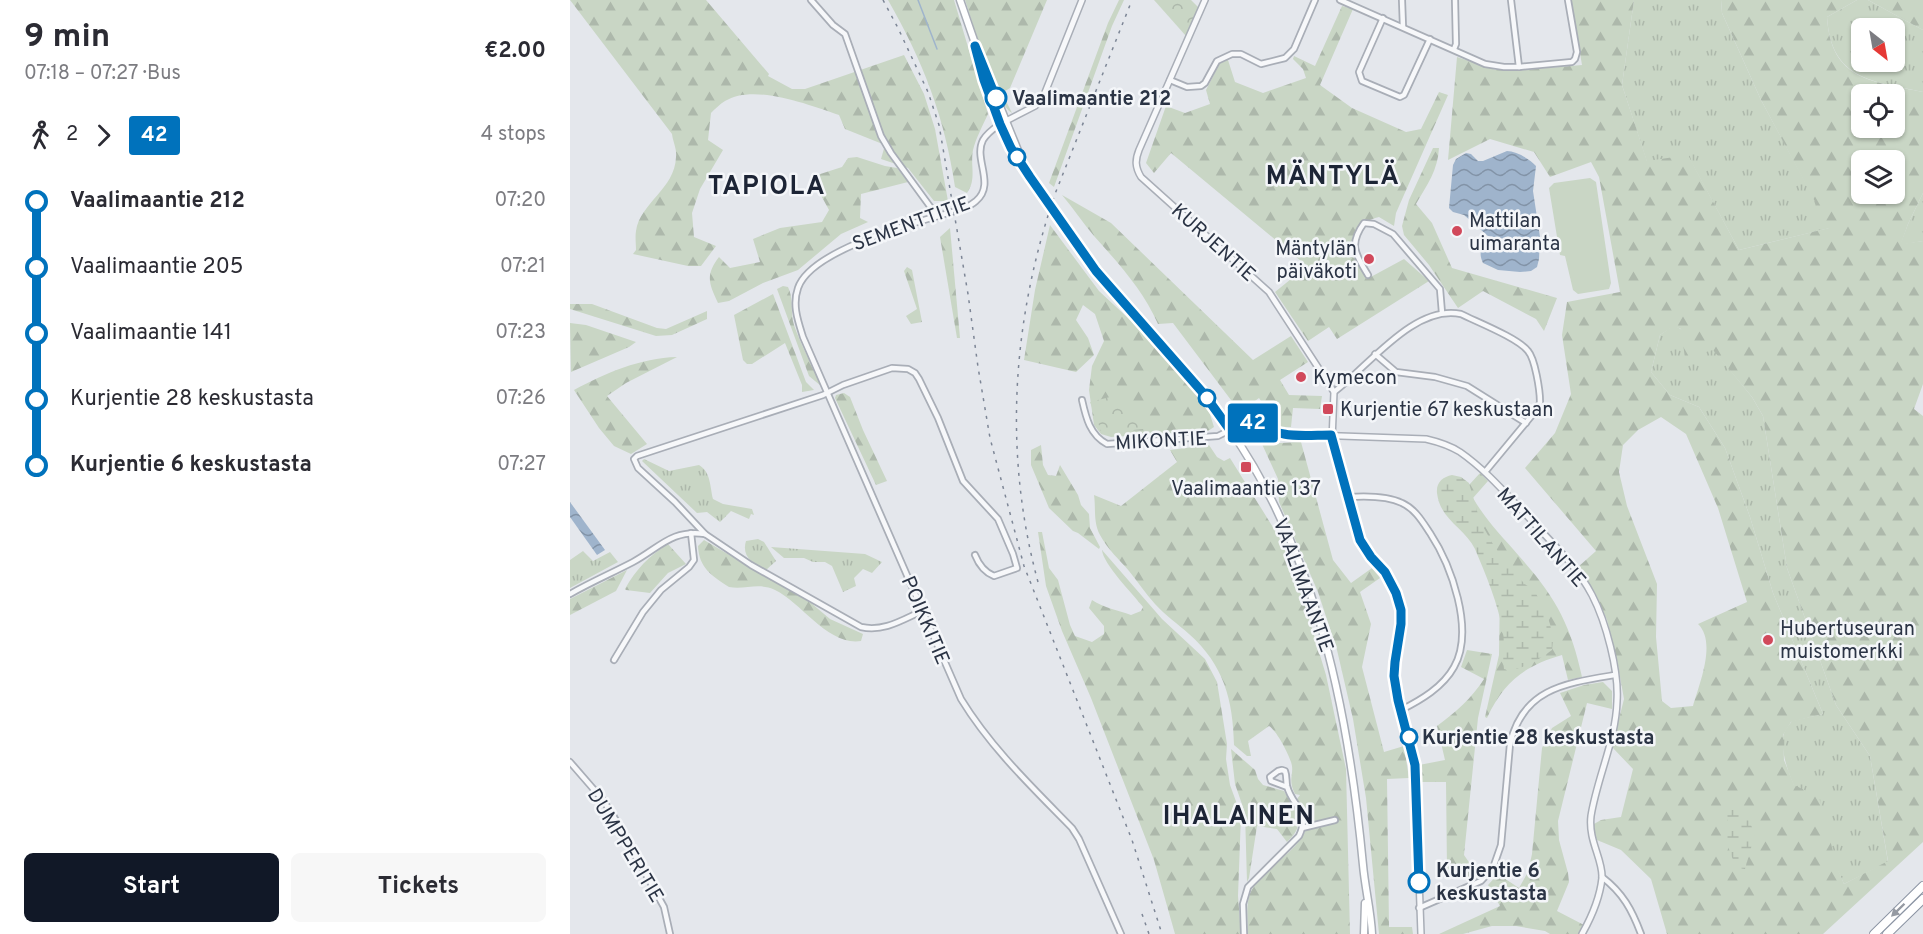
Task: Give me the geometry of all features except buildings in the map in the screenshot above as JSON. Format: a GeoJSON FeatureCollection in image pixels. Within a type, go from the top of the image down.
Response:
{"type":"FeatureCollection","features":[{"type":"Feature","properties":{"kind":"highway"},"geometry":{"type":"LineString","coordinates":[[1874,934],[1923,886]]}},
{"type":"Feature","properties":{"kind":"highway"},"geometry":{"type":"LineString","coordinates":[[1887,934],[1923,900]]}},
{"type":"Feature","properties":{"kind":"main road","name":"VAALIMAANTIE"},"geometry":{"type":"LineString","coordinates":[[960,0],[1002,123],[1030,177],[1096,271],[1204,394],[1230,430],[1262,483],[1292,545],[1312,595],[1332,663],[1353,771],[1365,893],[1372,934]]}},
{"type":"Feature","properties":{"kind":"main road","name":"VAALIMAANTIE"},"geometry":{"type":"LineString","coordinates":[[1364,934],[1365,893]]}},
{"type":"Feature","properties":{"kind":"street"},"geometry":{"type":"LineString","coordinates":[[811,0],[833,25],[845,34],[881,136],[937,216]]}},
{"type":"Feature","properties":{"kind":"street"},"geometry":{"type":"LineString","coordinates":[[1002,123],[1042,100],[1082,0]]}},
{"type":"Feature","properties":{"kind":"street"},"geometry":{"type":"LineString","coordinates":[[1205,0],[1170,80],[1187,87],[1201,86],[1217,62],[1232,54],[1240,54],[1261,64],[1285,58],[1294,49],[1315,0]]}},
{"type":"Feature","properties":{"kind":"street"},"geometry":{"type":"LineString","coordinates":[[1340,0],[1348,1],[1485,64],[1504,67],[1572,62],[1577,52],[1568,0]]}},
{"type":"Feature","properties":{"kind":"street"},"geometry":{"type":"LineString","coordinates":[[1402,0],[1403,27]]}},
{"type":"Feature","properties":{"kind":"street"},"geometry":{"type":"LineString","coordinates":[[1454,50],[1456,44],[1455,0]]}},
{"type":"Feature","properties":{"kind":"street"},"geometry":{"type":"LineString","coordinates":[[1511,0],[1519,67]]}},
{"type":"Feature","properties":{"kind":"street"},"geometry":{"type":"LineString","coordinates":[[1383,18],[1359,72],[1362,81],[1389,94],[1400,97],[1404,95],[1430,39]]}},
{"type":"Feature","properties":{"kind":"street","name":"KURJENTIE"},"geometry":{"type":"LineString","coordinates":[[1170,80],[1139,150],[1136,169],[1141,177],[1269,292],[1334,392]]}},
{"type":"Feature","properties":{"kind":"street","name":"SEMENTTITIE"},"geometry":{"type":"LineString","coordinates":[[805,276],[844,248],[970,206],[981,196],[985,181],[981,147],[988,133],[1002,123]]}},
{"type":"Feature","properties":{"kind":"street"},"geometry":{"type":"LineString","coordinates":[[1368,275],[1356,255],[1354,245],[1356,234],[1364,223],[1374,224],[1393,234],[1440,289],[1442,313]]}},
{"type":"Feature","properties":{"kind":"street","name":"POIKKITIE"},"geometry":{"type":"LineString","coordinates":[[805,276],[798,286],[795,301],[797,318],[827,393],[965,706],[1011,766],[1072,828],[1121,934]]}},
{"type":"Feature","properties":{"kind":"street"},"geometry":{"type":"LineString","coordinates":[[1421,934],[1415,765],[1394,676],[1401,610],[1396,593],[1385,572],[1360,540],[1331,435],[1334,392],[1386,344],[1432,315],[1461,314],[1516,342],[1528,350],[1532,357],[1540,402],[1538,408],[1485,472]]}},
{"type":"Feature","properties":{"kind":"street"},"geometry":{"type":"LineString","coordinates":[[1375,354],[1396,372],[1435,377],[1467,386],[1526,423]]}},
{"type":"Feature","properties":{"kind":"street"},"geometry":{"type":"LineString","coordinates":[[922,611],[884,628],[861,627],[751,565],[705,534],[638,468],[634,459],[637,456],[827,393],[892,368],[908,369],[915,374],[938,418],[963,481],[998,519],[1014,554],[1017,567],[994,576],[987,573],[975,555]]}},
{"type":"Feature","properties":{"kind":"street","name":"MIKONTIE"},"geometry":{"type":"LineString","coordinates":[[1082,400],[1091,429],[1099,440],[1107,444],[1218,436],[1230,430]]}},
{"type":"Feature","properties":{"kind":"street","name":"MATTILANTIE"},"geometry":{"type":"LineString","coordinates":[[1230,430],[1244,423],[1253,423],[1284,434],[1426,438],[1449,446],[1485,472],[1582,578],[1605,626],[1617,689],[1616,714],[1591,817],[1592,841],[1602,878]]}},
{"type":"Feature","properties":{"kind":"street"},"geometry":{"type":"LineString","coordinates":[[1348,497],[1395,500],[1410,508],[1437,544],[1456,590],[1461,628],[1460,649],[1455,667],[1429,694],[1401,710]]}},
{"type":"Feature","properties":{"kind":"street"},"geometry":{"type":"LineString","coordinates":[[570,594],[637,560],[672,537],[691,533],[705,534]]}},
{"type":"Feature","properties":{"kind":"street"},"geometry":{"type":"LineString","coordinates":[[614,660],[643,612],[661,590],[689,567],[694,560],[691,533]]}},
{"type":"Feature","properties":{"kind":"street"},"geometry":{"type":"LineString","coordinates":[[1419,908],[1480,881],[1494,868],[1501,845],[1510,744],[1513,732],[1529,705],[1551,689],[1562,685],[1615,675]]}},
{"type":"Feature","properties":{"kind":"street","name":"DUMPPERITIE"},"geometry":{"type":"LineString","coordinates":[[570,762],[603,800],[614,817],[664,907],[670,934]]}},
{"type":"Feature","properties":{"kind":"street"},"geometry":{"type":"LineString","coordinates":[[1244,934],[1243,903],[1248,887],[1299,836],[1302,828],[1302,812],[1287,787]]}},
{"type":"Feature","properties":{"kind":"street"},"geometry":{"type":"LineString","coordinates":[[1302,828],[1335,820]]}},
{"type":"Feature","properties":{"kind":"street"},"geometry":{"type":"LineString","coordinates":[[1582,934],[1596,903],[1602,878],[1621,894],[1629,905],[1641,934]]}},
{"type":"Feature","properties":{"kind":"green space"},"geometry":{"type":"Polygon","coordinates":[[[570,0],[706,0],[769,74],[768,76],[792,89],[805,89],[904,55],[924,94],[935,129],[948,201],[934,201],[908,168],[881,159],[885,145],[845,129],[839,115],[813,106],[766,95],[737,96],[723,102],[711,113],[708,140],[723,150],[700,189],[692,213],[694,237],[716,246],[701,266],[688,266],[633,254],[636,250],[639,221],[670,178],[674,168],[676,154],[672,134],[570,0]]]}},
{"type":"Feature","properties":{"kind":"green space"},"geometry":{"type":"Polygon","coordinates":[[[888,0],[954,0],[988,114],[973,150],[973,177],[967,193],[955,187],[945,137],[931,90],[912,45],[888,0]]]}},
{"type":"Feature","properties":{"kind":"green space"},"geometry":{"type":"Polygon","coordinates":[[[965,0],[1047,0],[1010,88],[1002,93],[1012,113],[1005,106],[991,78],[965,0]]]}},
{"type":"Feature","properties":{"kind":"green space"},"geometry":{"type":"Polygon","coordinates":[[[1119,0],[1124,0],[1112,26],[1054,187],[1049,183],[1108,23],[1119,0]]]}},
{"type":"Feature","properties":{"kind":"green space"},"geometry":{"type":"Polygon","coordinates":[[[1154,0],[1191,0],[1199,8],[1186,36],[1154,0]]]}},
{"type":"Feature","properties":{"kind":"green space"},"geometry":{"type":"Polygon","coordinates":[[[1571,0],[1634,0],[1622,85],[1647,161],[1688,155],[1739,250],[1829,228],[1761,100],[1722,13],[1721,0],[1857,0],[1827,17],[1830,38],[1837,54],[1851,72],[1884,84],[1851,84],[1851,138],[1905,138],[1905,88],[1923,92],[1923,193],[1901,244],[1923,241],[1923,384],[1914,409],[1923,416],[1923,842],[1823,934],[1667,934],[1651,879],[1621,850],[1597,840],[1592,831],[1594,824],[1601,820],[1621,817],[1633,769],[1612,747],[1624,699],[1617,660],[1607,620],[1595,593],[1578,567],[1596,551],[1525,468],[1555,433],[1571,394],[1562,335],[1567,302],[1620,292],[1599,177],[1591,162],[1550,177],[1534,152],[1490,139],[1448,160],[1457,57],[1496,70],[1582,65],[1571,0]],[[1674,326],[1660,335],[1651,372],[1670,395],[1699,407],[1725,448],[1750,517],[1773,593],[1823,714],[1791,722],[1783,735],[1784,760],[1794,785],[1819,797],[1837,867],[1844,884],[1888,861],[1870,756],[1836,705],[1787,568],[1763,416],[1752,397],[1713,350],[1685,358],[1681,329],[1674,326]],[[1661,417],[1638,430],[1623,445],[1619,472],[1627,506],[1657,584],[1656,637],[1662,701],[1671,708],[1693,706],[1705,664],[1706,652],[1706,641],[1698,624],[1747,602],[1718,508],[1686,434],[1661,417]]]}},
{"type":"Feature","properties":{"kind":"green space"},"geometry":{"type":"Polygon","coordinates":[[[1634,0],[1721,0],[1722,13],[1761,100],[1830,228],[1739,250],[1688,156],[1647,162],[1622,85],[1634,0]]]}},
{"type":"Feature","properties":{"kind":"green space"},"geometry":{"type":"Polygon","coordinates":[[[1857,0],[1868,0],[1901,18],[1851,18],[1851,70],[1837,54],[1830,38],[1827,17],[1857,0]]]}},
{"type":"Feature","properties":{"kind":"green space"},"geometry":{"type":"Polygon","coordinates":[[[1868,0],[1923,0],[1923,30],[1905,20],[1905,18],[1868,0]]]}},
{"type":"Feature","properties":{"kind":"green space"},"geometry":{"type":"Polygon","coordinates":[[[1342,6],[1353,9],[1320,85],[1352,108],[1406,132],[1421,129],[1439,92],[1448,95],[1396,213],[1394,226],[1379,217],[1367,221],[1359,226],[1350,246],[1367,279],[1404,259],[1429,281],[1337,339],[1329,327],[1308,341],[1275,292],[1307,266],[1171,153],[1154,173],[1146,163],[1166,106],[1185,113],[1210,104],[1206,90],[1220,63],[1228,60],[1235,82],[1263,93],[1306,78],[1303,69],[1293,59],[1294,56],[1315,66],[1342,6]]]}},
{"type":"Feature","properties":{"kind":"green space"},"geometry":{"type":"Polygon","coordinates":[[[1905,20],[1923,30],[1923,92],[1905,88],[1905,84],[1887,84],[1854,72],[1905,72],[1905,20]]]}},
{"type":"Feature","properties":{"kind":"green space"},"geometry":{"type":"Polygon","coordinates":[[[1433,148],[1439,148],[1437,163],[1416,204],[1432,223],[1452,268],[1557,298],[1544,331],[1536,319],[1483,291],[1458,308],[1429,265],[1404,235],[1402,226],[1409,200],[1433,148]]]}},
{"type":"Feature","properties":{"kind":"green space"},"geometry":{"type":"Polygon","coordinates":[[[857,157],[897,168],[908,182],[861,194],[860,218],[868,222],[841,234],[798,270],[763,283],[729,301],[718,303],[712,290],[710,274],[719,257],[730,268],[760,262],[753,239],[780,228],[822,222],[829,210],[811,177],[842,167],[848,158],[857,157]]]}},
{"type":"Feature","properties":{"kind":"green space"},"geometry":{"type":"Polygon","coordinates":[[[1590,178],[1596,182],[1611,283],[1609,289],[1578,294],[1573,290],[1565,256],[1560,255],[1549,188],[1554,183],[1590,178]]]}},
{"type":"Feature","properties":{"kind":"green space"},"geometry":{"type":"Polygon","coordinates":[[[1923,193],[1923,241],[1900,245],[1908,224],[1923,193]]]}},
{"type":"Feature","properties":{"kind":"green space"},"geometry":{"type":"Polygon","coordinates":[[[1062,195],[1111,223],[1253,360],[1291,336],[1308,362],[1280,380],[1289,395],[1322,396],[1320,409],[1293,408],[1291,427],[1279,428],[1259,398],[1240,412],[1173,323],[1158,324],[1130,278],[1062,195]]]}},
{"type":"Feature","properties":{"kind":"green space"},"geometry":{"type":"Polygon","coordinates":[[[1050,225],[1099,291],[1142,331],[1208,408],[1214,427],[1208,431],[1111,437],[1101,434],[1094,425],[1089,390],[1092,366],[1104,341],[1095,314],[1083,305],[1076,320],[1088,338],[1094,355],[1076,372],[1024,360],[1035,290],[1050,225]]]}},
{"type":"Feature","properties":{"kind":"green space"},"geometry":{"type":"Polygon","coordinates":[[[950,228],[960,338],[957,338],[940,237],[950,228]]]}},
{"type":"Feature","properties":{"kind":"green space"},"geometry":{"type":"Polygon","coordinates":[[[907,267],[912,270],[922,322],[911,324],[906,316],[917,309],[904,271],[907,267]]]}},
{"type":"Feature","properties":{"kind":"green space"},"geometry":{"type":"Polygon","coordinates":[[[783,286],[788,287],[790,292],[794,325],[821,386],[809,376],[777,289],[783,286]]]}},
{"type":"Feature","properties":{"kind":"green space"},"geometry":{"type":"Polygon","coordinates":[[[773,294],[806,382],[814,390],[802,392],[802,385],[785,343],[752,364],[747,364],[743,360],[734,315],[773,294]]]}},
{"type":"Feature","properties":{"kind":"green space"},"geometry":{"type":"Polygon","coordinates":[[[570,304],[592,304],[657,328],[666,329],[707,311],[707,319],[672,335],[656,336],[570,309],[570,304]]]}},
{"type":"Feature","properties":{"kind":"green space"},"geometry":{"type":"Polygon","coordinates":[[[570,323],[586,325],[636,342],[571,372],[570,323]]]}},
{"type":"Feature","properties":{"kind":"green space"},"geometry":{"type":"Polygon","coordinates":[[[1674,325],[1713,349],[1752,397],[1763,416],[1787,568],[1836,705],[1870,756],[1888,862],[1844,884],[1796,791],[1784,754],[1783,736],[1792,721],[1823,714],[1773,593],[1750,517],[1725,448],[1699,407],[1670,395],[1651,372],[1660,335],[1674,325]]]}},
{"type":"Feature","properties":{"kind":"green space"},"geometry":{"type":"Polygon","coordinates":[[[677,357],[626,383],[607,396],[647,444],[631,454],[614,446],[574,390],[637,363],[677,357]]]}},
{"type":"Feature","properties":{"kind":"green space"},"geometry":{"type":"Polygon","coordinates":[[[844,393],[850,397],[887,481],[876,485],[835,398],[836,395],[844,393]]]}},
{"type":"Feature","properties":{"kind":"green space"},"geometry":{"type":"Polygon","coordinates":[[[1118,395],[1154,428],[1102,433],[1090,402],[1118,395]]]}},
{"type":"Feature","properties":{"kind":"green space"},"geometry":{"type":"Polygon","coordinates":[[[1301,442],[1333,560],[1351,583],[1372,568],[1380,578],[1360,592],[1371,624],[1362,667],[1384,752],[1404,746],[1409,778],[1387,779],[1389,927],[1412,927],[1413,934],[1379,934],[1366,798],[1353,719],[1337,650],[1318,592],[1279,502],[1278,479],[1262,444],[1301,442]]]}},
{"type":"Feature","properties":{"kind":"green space"},"geometry":{"type":"Polygon","coordinates":[[[1041,445],[1043,465],[1048,475],[1056,476],[1060,465],[1078,495],[1081,505],[1089,514],[1090,528],[1099,549],[1073,531],[1049,508],[1031,465],[1031,450],[1041,445]]]}},
{"type":"Feature","properties":{"kind":"green space"},"geometry":{"type":"Polygon","coordinates":[[[1209,445],[1217,457],[1224,461],[1230,458],[1279,537],[1296,576],[1326,675],[1346,769],[1350,934],[1248,934],[1248,906],[1253,887],[1292,850],[1306,830],[1307,820],[1297,799],[1300,795],[1295,794],[1291,780],[1291,762],[1279,737],[1269,726],[1248,741],[1251,756],[1247,756],[1234,745],[1229,698],[1211,658],[1189,634],[1151,600],[1106,545],[1096,525],[1094,495],[1121,506],[1177,462],[1170,450],[1209,445]]]}},
{"type":"Feature","properties":{"kind":"green space"},"geometry":{"type":"Polygon","coordinates":[[[644,459],[669,471],[699,465],[708,476],[713,499],[723,504],[752,509],[754,515],[751,514],[749,519],[731,511],[720,522],[707,512],[697,513],[642,461],[644,459]]]}},
{"type":"Feature","properties":{"kind":"green space"},"geometry":{"type":"Polygon","coordinates":[[[1480,473],[1488,481],[1473,498],[1489,522],[1532,571],[1552,598],[1567,626],[1582,677],[1568,680],[1562,655],[1537,664],[1508,685],[1487,718],[1485,717],[1499,655],[1500,585],[1458,497],[1480,473]]]}},
{"type":"Feature","properties":{"kind":"green space"},"geometry":{"type":"Polygon","coordinates":[[[1452,475],[1461,477],[1469,483],[1480,521],[1494,546],[1513,572],[1533,589],[1544,607],[1553,640],[1552,650],[1522,667],[1504,669],[1503,632],[1487,579],[1471,542],[1448,517],[1439,502],[1437,489],[1439,483],[1452,475]]]}},
{"type":"Feature","properties":{"kind":"green space"},"geometry":{"type":"Polygon","coordinates":[[[1038,532],[1042,532],[1049,568],[1058,580],[1075,636],[1092,642],[1104,634],[1104,626],[1089,608],[1092,600],[1131,615],[1141,611],[1143,607],[1107,563],[1102,550],[1162,619],[1205,659],[1217,682],[1227,744],[1226,759],[1230,785],[1241,815],[1238,896],[1241,934],[1175,934],[1154,860],[1046,586],[1038,532]]]}},
{"type":"Feature","properties":{"kind":"green space"},"geometry":{"type":"Polygon","coordinates":[[[758,539],[764,542],[776,561],[766,570],[753,562],[745,551],[746,541],[758,539]]]}},
{"type":"Feature","properties":{"kind":"green space"},"geometry":{"type":"Polygon","coordinates":[[[704,540],[811,603],[830,619],[863,634],[861,641],[849,641],[837,637],[775,590],[758,586],[729,587],[704,566],[698,546],[704,540]]]}},
{"type":"Feature","properties":{"kind":"green space"},"geometry":{"type":"Polygon","coordinates":[[[668,544],[686,564],[668,573],[650,593],[626,590],[629,582],[643,564],[668,544]]]}},
{"type":"Feature","properties":{"kind":"green space"},"geometry":{"type":"Polygon","coordinates":[[[771,547],[865,554],[882,562],[872,573],[863,569],[854,578],[856,586],[843,592],[832,566],[825,562],[813,562],[804,558],[784,558],[771,547]]]}},
{"type":"Feature","properties":{"kind":"green space"},"geometry":{"type":"Polygon","coordinates":[[[583,551],[593,561],[610,552],[618,562],[570,588],[570,560],[583,551]]]}},
{"type":"Feature","properties":{"kind":"green space"},"geometry":{"type":"Polygon","coordinates":[[[627,570],[616,591],[570,615],[570,599],[627,570]]]}},
{"type":"Feature","properties":{"kind":"green space"},"geometry":{"type":"Polygon","coordinates":[[[1467,650],[1492,654],[1478,718],[1464,855],[1479,877],[1470,881],[1462,866],[1447,870],[1446,782],[1422,782],[1419,765],[1445,760],[1437,726],[1463,705],[1484,679],[1461,667],[1467,650]]]}},
{"type":"Feature","properties":{"kind":"green space"},"geometry":{"type":"Polygon","coordinates":[[[1603,682],[1612,691],[1612,709],[1587,703],[1558,821],[1559,840],[1569,882],[1557,911],[1584,925],[1578,934],[1550,934],[1516,926],[1492,926],[1463,934],[1439,934],[1500,906],[1488,885],[1498,874],[1519,888],[1528,872],[1532,854],[1542,748],[1552,728],[1571,716],[1560,693],[1584,685],[1603,682]]]}},
{"type":"Feature","properties":{"kind":"green space"},"geometry":{"type":"Polygon","coordinates":[[[1231,749],[1255,770],[1263,785],[1284,791],[1295,810],[1298,821],[1296,831],[1287,842],[1277,829],[1257,826],[1247,882],[1245,813],[1235,784],[1231,749]]]}},
{"type":"Feature","properties":{"kind":"green space"},"geometry":{"type":"Polygon","coordinates":[[[1733,805],[1745,812],[1755,834],[1745,869],[1738,868],[1728,846],[1727,810],[1733,805]]]}},
{"type":"Feature","properties":{"kind":"water"},"geometry":{"type":"Polygon","coordinates":[[[1507,151],[1523,156],[1536,166],[1533,191],[1540,237],[1539,259],[1537,267],[1531,271],[1498,270],[1483,263],[1481,251],[1484,248],[1509,243],[1509,240],[1488,236],[1464,215],[1453,212],[1449,208],[1453,165],[1456,159],[1466,153],[1471,154],[1478,161],[1483,161],[1507,151]]]}},
{"type":"Feature","properties":{"kind":"water"},"geometry":{"type":"Polygon","coordinates":[[[570,502],[605,550],[597,555],[570,517],[570,502]]]}},
{"type":"Feature","properties":{"kind":"waterway"},"geometry":{"type":"LineString","coordinates":[[918,0],[937,49]]}},
{"type":"Feature","properties":{"kind":"railway"},"geometry":{"type":"LineString","coordinates":[[883,0],[928,92],[939,125],[990,438],[1024,566],[1132,840],[1162,934]]}},
{"type":"Feature","properties":{"kind":"railway"},"geometry":{"type":"LineString","coordinates":[[1038,582],[1027,533],[1020,485],[1017,387],[1021,338],[1040,242],[1055,194],[1132,0]]}},
{"type":"Feature","properties":{"kind":"railway"},"geometry":{"type":"LineString","coordinates":[[1142,914],[1149,934]]}},
{"type":"Feature","properties":{"kind":"bus line","name":"42"},"geometry":{"type":"LineString","coordinates":[[996,98],[975,46],[984,80],[1000,124],[1011,148],[1030,177],[1096,271],[1204,394],[1230,430],[1244,423],[1253,423],[1284,434],[1331,435],[1360,540],[1365,550],[1385,572],[1396,593],[1401,610],[1394,676],[1415,765],[1419,882]]}},
{"type":"Feature","properties":{"kind":"place","name":"Vaalimaantie 212"},"geometry":{"type":"Point","coordinates":[996,98]}},
{"type":"Feature","properties":{"kind":"place","name":"Mattilan uimaranta"},"geometry":{"type":"Point","coordinates":[1457,231]}},
{"type":"Feature","properties":{"kind":"place","name":"Mäntylän päiväkoti"},"geometry":{"type":"Point","coordinates":[1369,259]}},
{"type":"Feature","properties":{"kind":"place","name":"Kymecon"},"geometry":{"type":"Point","coordinates":[1301,377]}},
{"type":"Feature","properties":{"kind":"place","name":"Kurjentie 67 keskustaan"},"geometry":{"type":"Point","coordinates":[1328,409]}},
{"type":"Feature","properties":{"kind":"place","name":"Vaalimaantie 137"},"geometry":{"type":"Point","coordinates":[1246,467]}},
{"type":"Feature","properties":{"kind":"place","name":"Hubertuseuran muistomerkki"},"geometry":{"type":"Point","coordinates":[1768,640]}},
{"type":"Feature","properties":{"kind":"place","name":"Kurjentie 28 keskustasta"},"geometry":{"type":"Point","coordinates":[1409,737]}},
{"type":"Feature","properties":{"kind":"place","name":"Kurjentie 6 keskustasta"},"geometry":{"type":"Point","coordinates":[1419,882]}},
{"type":"Feature","properties":{"kind":"district","name":"MÄNTYLÄ"},"geometry":{"type":"Point","coordinates":[1333,175]}},
{"type":"Feature","properties":{"kind":"district","name":"TAPIOLA"},"geometry":{"type":"Point","coordinates":[767,185]}},
{"type":"Feature","properties":{"kind":"district","name":"IHALAINEN"},"geometry":{"type":"Point","coordinates":[1239,815]}}]}
